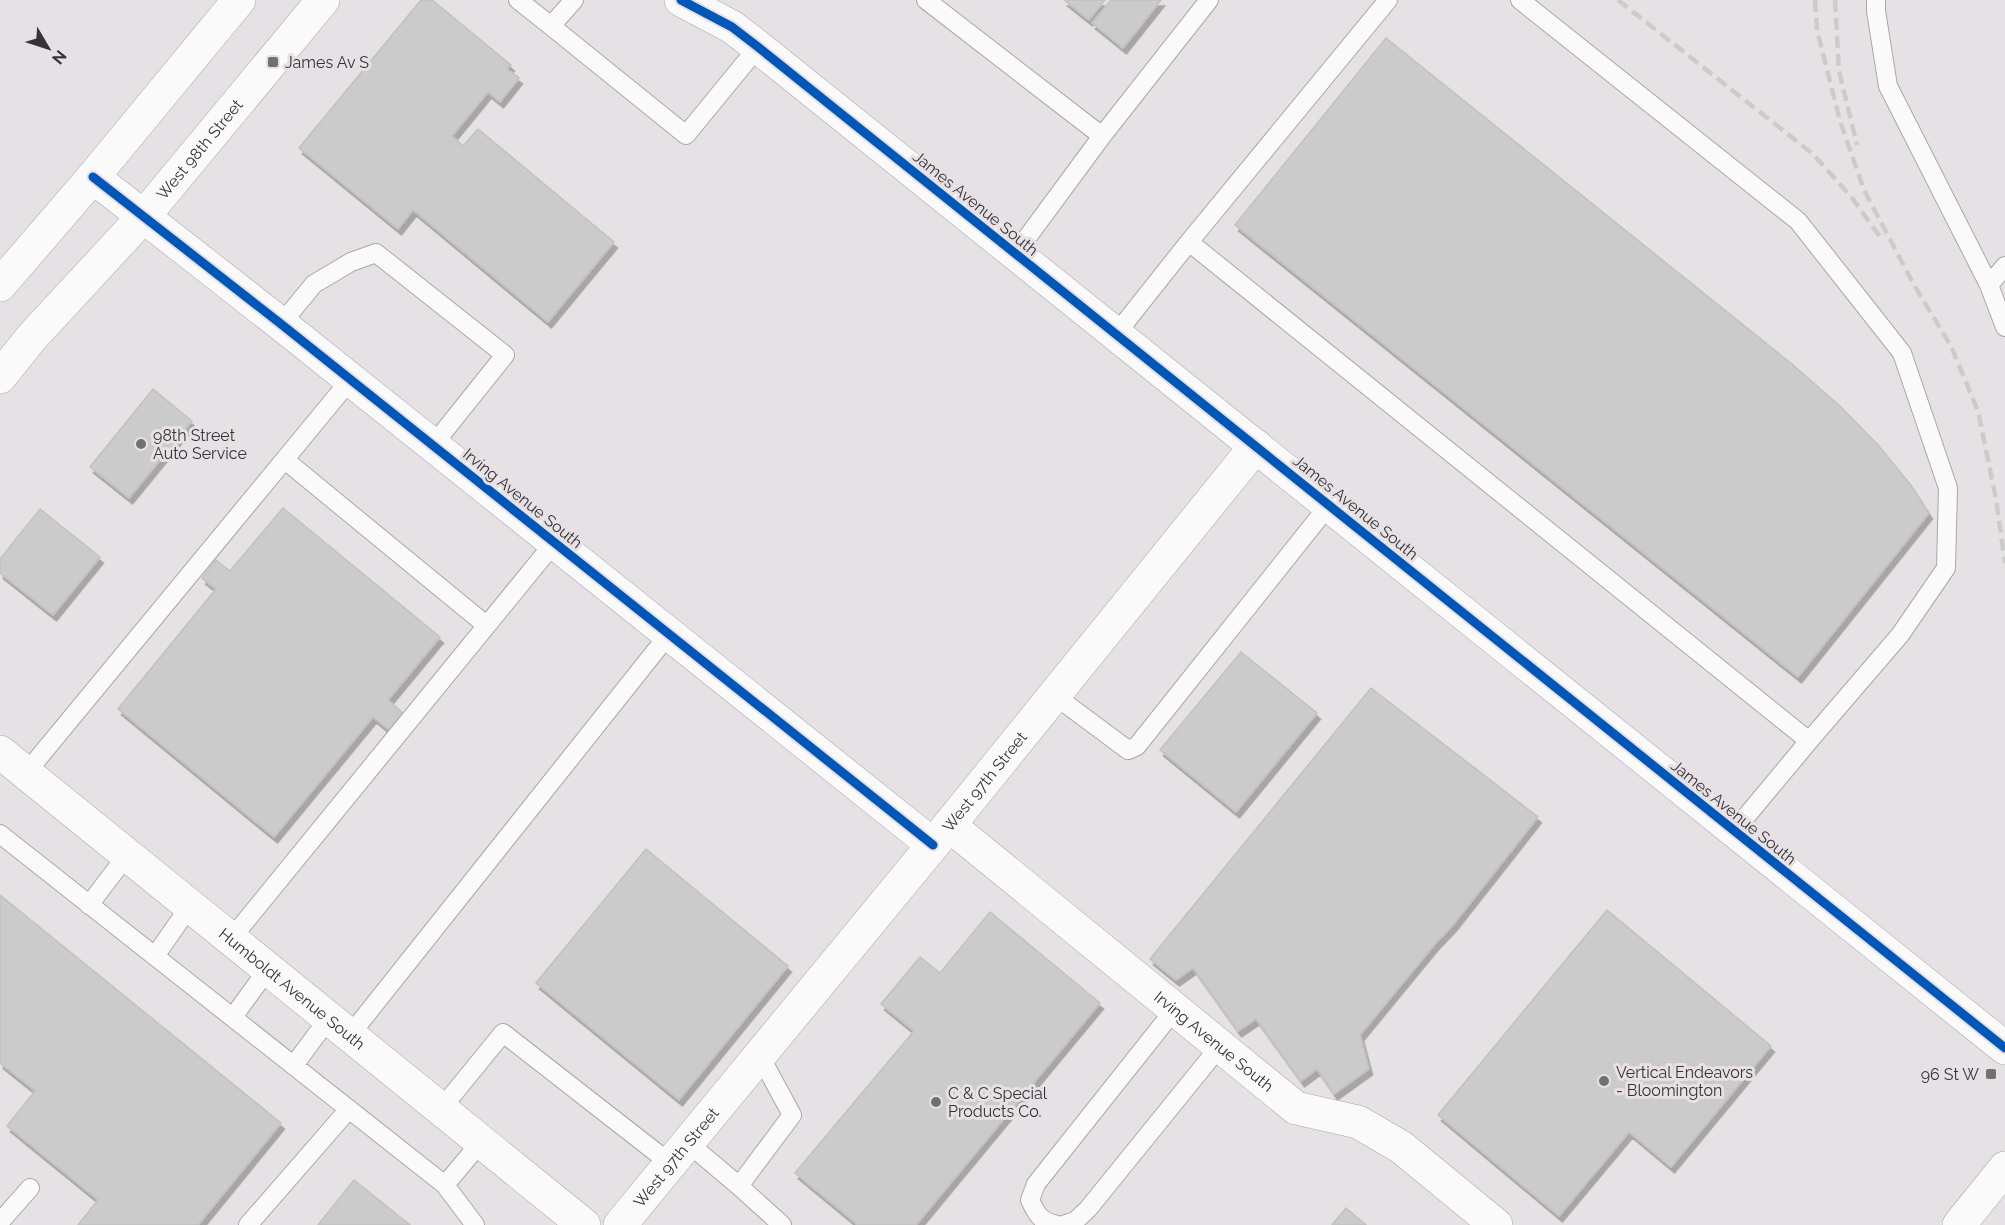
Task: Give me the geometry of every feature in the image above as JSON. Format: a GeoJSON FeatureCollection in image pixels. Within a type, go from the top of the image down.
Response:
{"type":"FeatureCollection","features":[{"type":"Feature","properties":{"kind":"street"},"geometry":{"type":"LineString","coordinates":[[0,285],[93,177],[239,0]]}},
{"type":"Feature","properties":{"kind":"street","name":"West 98th Street"},"geometry":{"type":"LineString","coordinates":[[0,377],[32,337],[144,216],[323,0]]}},
{"type":"Feature","properties":{"kind":"street","name":"James Avenue South"},"geometry":{"type":"LineString","coordinates":[[681,0],[732,27],[758,47],[2005,1048]]}},
{"type":"Feature","properties":{"kind":"street","name":"James Avenue South"},"geometry":{"type":"LineString","coordinates":[[709,0],[732,27]]}},
{"type":"Feature","properties":{"kind":"street","name":"Irving Avenue South"},"geometry":{"type":"LineString","coordinates":[[93,177],[351,379],[669,634],[1175,1009],[1296,1108],[1358,1122],[1401,1147],[1496,1225]]}},
{"type":"Feature","properties":{"kind":"street","name":"West 97th Street"},"geometry":{"type":"LineString","coordinates":[[620,1225],[941,835],[1256,446]]}},
{"type":"Feature","properties":{"kind":"street","name":"Humboldt Avenue South"},"geometry":{"type":"LineString","coordinates":[[0,752],[584,1225]]}},
{"type":"Feature","properties":{"kind":"street"},"geometry":{"type":"LineString","coordinates":[[1959,1225],[2005,1168]]}},
{"type":"Feature","properties":{"kind":"lane"},"geometry":{"type":"LineString","coordinates":[[518,0],[686,135],[758,47]]}},
{"type":"Feature","properties":{"kind":"lane"},"geometry":{"type":"LineString","coordinates":[[551,26],[574,0]]}},
{"type":"Feature","properties":{"kind":"lane"},"geometry":{"type":"LineString","coordinates":[[926,0],[1102,136]]}},
{"type":"Feature","properties":{"kind":"lane"},"geometry":{"type":"LineString","coordinates":[[1015,254],[1102,136],[1209,0]]}},
{"type":"Feature","properties":{"kind":"lane"},"geometry":{"type":"LineString","coordinates":[[1116,334],[1388,0]]}},
{"type":"Feature","properties":{"kind":"lane"},"geometry":{"type":"LineString","coordinates":[[1520,0],[1798,221],[1902,353],[1948,488],[1946,568],[1900,635],[1734,831]]}},
{"type":"Feature","properties":{"kind":"lane"},"geometry":{"type":"LineString","coordinates":[[1876,0],[1888,86],[1989,285],[2005,327]]}},
{"type":"Feature","properties":{"kind":"lane"},"geometry":{"type":"LineString","coordinates":[[1189,242],[1809,741]]}},
{"type":"Feature","properties":{"kind":"lane"},"geometry":{"type":"LineString","coordinates":[[281,324],[314,284],[351,261],[376,253],[505,355],[433,445]]}},
{"type":"Feature","properties":{"kind":"lane"},"geometry":{"type":"LineString","coordinates":[[1989,285],[2005,266]]}},
{"type":"Feature","properties":{"kind":"lane"},"geometry":{"type":"LineString","coordinates":[[26,773],[351,379]]}},
{"type":"Feature","properties":{"kind":"lane"},"geometry":{"type":"LineString","coordinates":[[285,459],[486,625]]}},
{"type":"Feature","properties":{"kind":"lane"},"geometry":{"type":"LineString","coordinates":[[1054,695],[1128,750],[1137,746],[1329,505]]}},
{"type":"Feature","properties":{"kind":"lane"},"geometry":{"type":"LineString","coordinates":[[231,939],[554,543]]}},
{"type":"Feature","properties":{"kind":"lane"},"geometry":{"type":"LineString","coordinates":[[294,1065],[339,1027],[669,634]]}},
{"type":"Feature","properties":{"kind":"lane"},"geometry":{"type":"LineString","coordinates":[[0,834],[445,1185],[475,1225]]}},
{"type":"Feature","properties":{"kind":"lane"},"geometry":{"type":"LineString","coordinates":[[89,905],[127,855]]}},
{"type":"Feature","properties":{"kind":"lane"},"geometry":{"type":"LineString","coordinates":[[155,956],[190,906]]}},
{"type":"Feature","properties":{"kind":"lane"},"geometry":{"type":"LineString","coordinates":[[233,1017],[268,969]]}},
{"type":"Feature","properties":{"kind":"lane"},"geometry":{"type":"LineString","coordinates":[[1056,1225],[1046,1223],[1036,1213],[1030,1200],[1036,1184],[1175,1009]]}},
{"type":"Feature","properties":{"kind":"lane"},"geometry":{"type":"LineString","coordinates":[[441,1109],[503,1033],[680,1154],[739,1186],[782,1225]]}},
{"type":"Feature","properties":{"kind":"lane"},"geometry":{"type":"LineString","coordinates":[[1063,1225],[1075,1221],[1088,1209],[1220,1046]]}},
{"type":"Feature","properties":{"kind":"lane"},"geometry":{"type":"LineString","coordinates":[[739,1186],[792,1115],[760,1056]]}},
{"type":"Feature","properties":{"kind":"lane"},"geometry":{"type":"LineString","coordinates":[[248,1225],[349,1109]]}},
{"type":"Feature","properties":{"kind":"lane"},"geometry":{"type":"LineString","coordinates":[[445,1185],[481,1142]]}},
{"type":"Feature","properties":{"kind":"lane"},"geometry":{"type":"LineString","coordinates":[[0,1222],[30,1188]]}},
{"type":"Feature","properties":{"kind":"building"},"geometry":{"type":"Polygon","coordinates":[[[421,0],[432,0],[511,65],[507,69],[519,78],[500,102],[488,92],[452,136],[463,146],[478,129],[614,242],[548,322],[413,210],[398,229],[299,148],[421,0]]]}},
{"type":"Feature","properties":{"kind":"building"},"geometry":{"type":"Polygon","coordinates":[[[1064,0],[1105,0],[1089,20],[1064,0]]]}},
{"type":"Feature","properties":{"kind":"building"},"geometry":{"type":"Polygon","coordinates":[[[1111,0],[1161,0],[1123,48],[1092,23],[1111,0]]]}},
{"type":"Feature","properties":{"kind":"building"},"geometry":{"type":"Polygon","coordinates":[[[1386,38],[1793,365],[1840,406],[1878,445],[1910,484],[1929,513],[1798,677],[1235,225],[1386,38]]]}},
{"type":"Feature","properties":{"kind":"building","name":"98th Street Auto Service"},"geometry":{"type":"Polygon","coordinates":[[[153,389],[192,421],[129,498],[90,467],[153,389]]]}},
{"type":"Feature","properties":{"kind":"building"},"geometry":{"type":"Polygon","coordinates":[[[283,508],[440,637],[388,700],[403,713],[389,730],[373,717],[274,837],[118,709],[216,589],[202,578],[216,560],[230,571],[283,508]]]}},
{"type":"Feature","properties":{"kind":"building"},"geometry":{"type":"Polygon","coordinates":[[[40,509],[100,557],[53,615],[0,573],[0,559],[40,509]]]}},
{"type":"Feature","properties":{"kind":"building"},"geometry":{"type":"Polygon","coordinates":[[[1241,652],[1317,713],[1236,812],[1160,750],[1241,652]]]}},
{"type":"Feature","properties":{"kind":"building"},"geometry":{"type":"Polygon","coordinates":[[[1371,688],[1538,817],[1453,925],[1360,1035],[1369,1069],[1334,1094],[1317,1069],[1301,1081],[1256,1019],[1238,1031],[1193,968],[1176,980],[1150,959],[1371,688]]]}},
{"type":"Feature","properties":{"kind":"building"},"geometry":{"type":"Polygon","coordinates":[[[646,849],[788,966],[679,1100],[536,983],[646,849]]]}},
{"type":"Feature","properties":{"kind":"building"},"geometry":{"type":"Polygon","coordinates":[[[0,895],[281,1123],[198,1225],[78,1225],[98,1200],[7,1126],[35,1091],[0,1063],[0,895]]]}},
{"type":"Feature","properties":{"kind":"building","name":"Vertical Endeavors - Bloomington"},"geometry":{"type":"Polygon","coordinates":[[[1607,910],[1771,1046],[1671,1167],[1629,1132],[1559,1216],[1438,1115],[1607,910]]]}},
{"type":"Feature","properties":{"kind":"building","name":"C & C Special Products Co."},"geometry":{"type":"Polygon","coordinates":[[[990,912],[1100,1003],[916,1225],[858,1225],[795,1173],[914,1031],[881,1004],[920,957],[940,973],[990,912]]]}},
{"type":"Feature","properties":{"kind":"building"},"geometry":{"type":"Polygon","coordinates":[[[354,1180],[410,1225],[318,1225],[354,1180]]]}},
{"type":"Feature","properties":{"kind":"building"},"geometry":{"type":"Polygon","coordinates":[[[1346,1208],[1366,1225],[1332,1225],[1346,1208]]]}},
{"type":"Feature","properties":{"kind":"railway"},"geometry":{"type":"LineString","coordinates":[[1618,0],[1813,154],[1852,198],[1881,238]]}},
{"type":"Feature","properties":{"kind":"railway"},"geometry":{"type":"LineString","coordinates":[[1815,0],[1817,30],[1840,121],[1864,190],[1914,285],[1951,346],[1978,411],[1996,499],[2005,563]]}},
{"type":"Feature","properties":{"kind":"railway"},"geometry":{"type":"LineString","coordinates":[[1835,0],[1839,71],[1857,145]]}},
{"type":"Feature","properties":{"kind":"cycle path"},"geometry":{"type":"LineString","coordinates":[[681,0],[732,27],[758,47],[2005,1048]]}},
{"type":"Feature","properties":{"kind":"cycle path"},"geometry":{"type":"LineString","coordinates":[[93,177],[281,324],[933,845]]}},
{"type":"Feature","properties":{"kind":"place","name":"James Av S"},"geometry":{"type":"Point","coordinates":[273,62]}},
{"type":"Feature","properties":{"kind":"place","name":"98th Street Auto Service"},"geometry":{"type":"Point","coordinates":[141,444]}},
{"type":"Feature","properties":{"kind":"place","name":"96 St W"},"geometry":{"type":"Point","coordinates":[1991,1074]}},
{"type":"Feature","properties":{"kind":"place","name":"Vertical Endeavors - Bloomington"},"geometry":{"type":"Point","coordinates":[1604,1081]}},
{"type":"Feature","properties":{"kind":"place","name":"C & C Special Products Co."},"geometry":{"type":"Point","coordinates":[936,1102]}}]}
